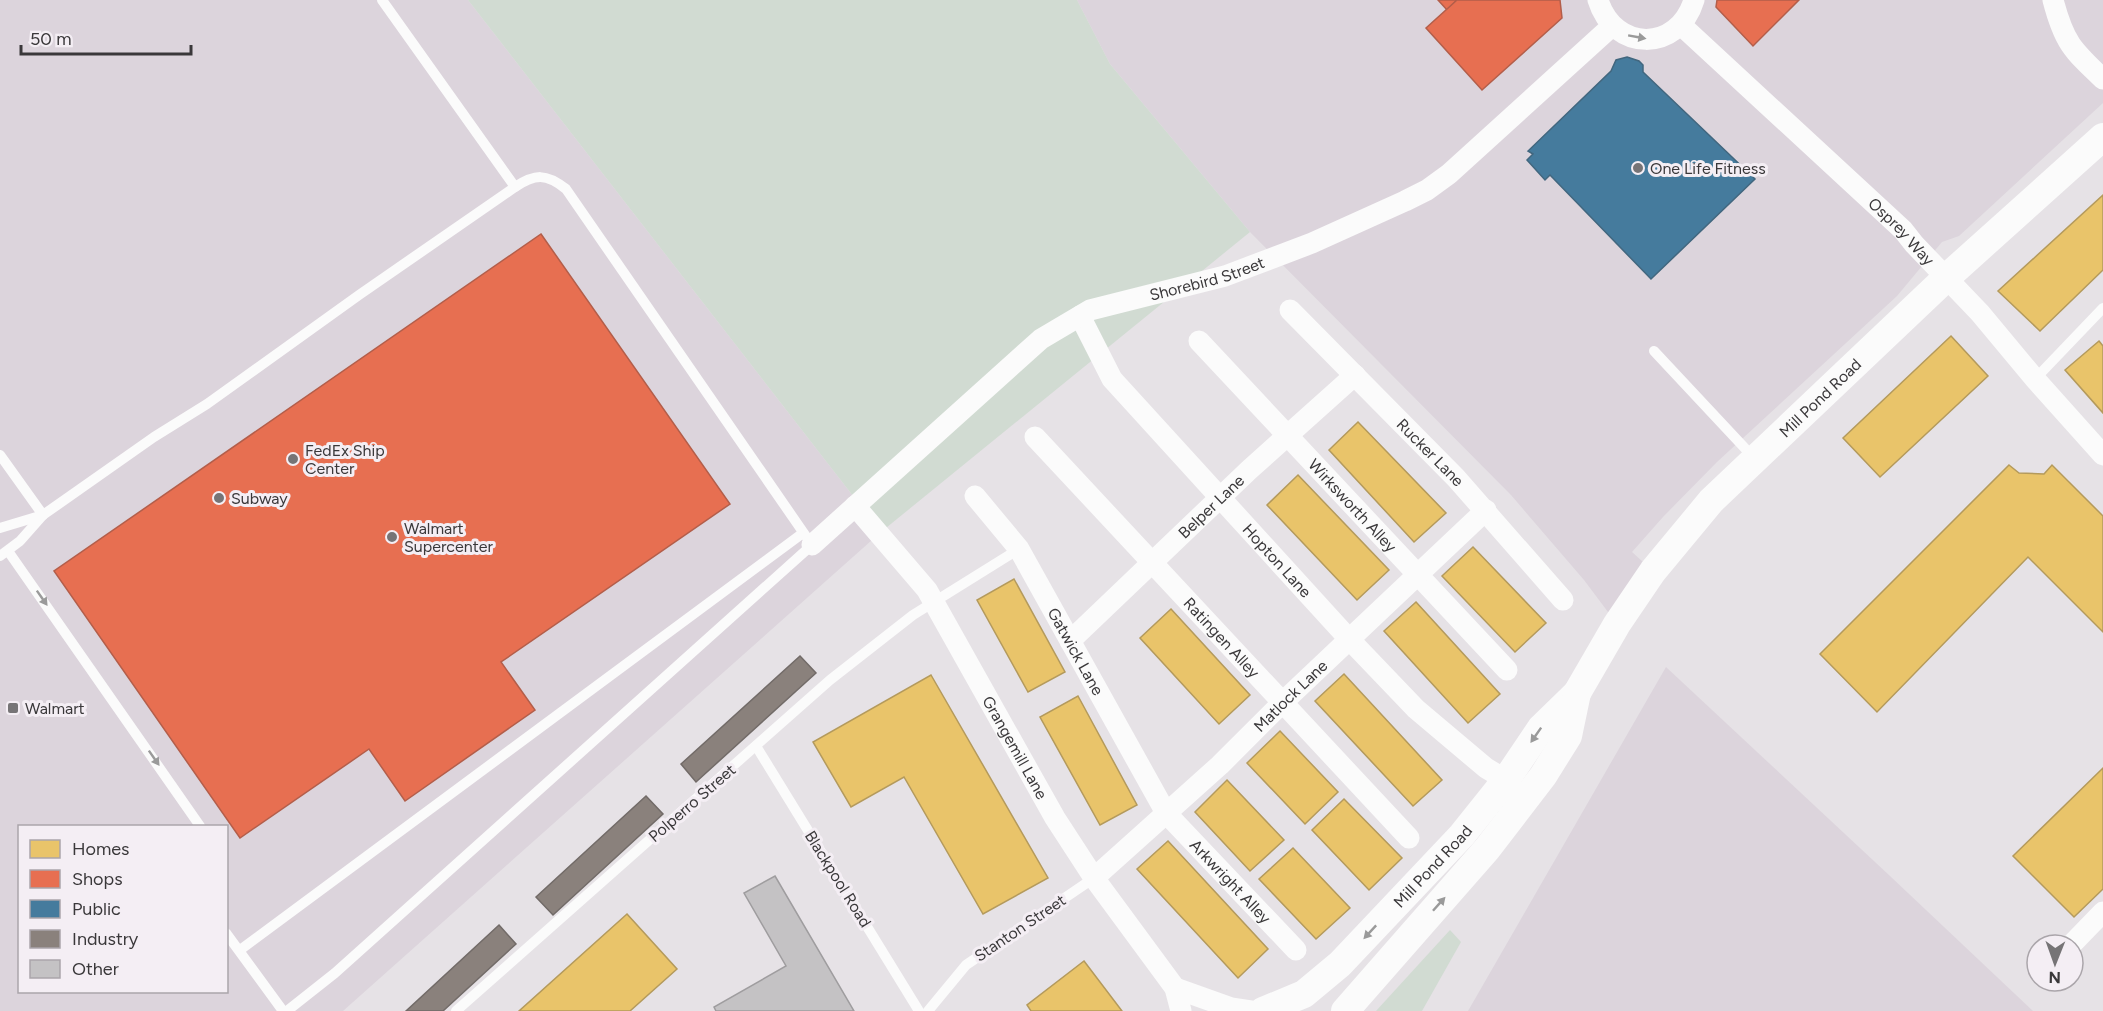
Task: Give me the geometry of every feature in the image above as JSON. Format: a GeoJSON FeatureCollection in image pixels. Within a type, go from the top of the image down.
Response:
{"type":"FeatureCollection","features":[{"type":"Feature","properties":{"kind":"street"},"geometry":{"type":"LineString","coordinates":[[1598,0],[1602,13],[1612,26],[1632,37],[1654,39],[1669,34],[1681,25],[1691,12],[1694,0]]}},
{"type":"Feature","properties":{"kind":"street"},"geometry":{"type":"LineString","coordinates":[[2053,0],[2067,42],[2103,79]]}},
{"type":"Feature","properties":{"kind":"street","name":"Osprey Way"},"geometry":{"type":"LineString","coordinates":[[1681,25],[1903,230],[1946,279],[1980,313],[2103,455]]}},
{"type":"Feature","properties":{"kind":"street","name":"Shorebird Street"},"geometry":{"type":"LineString","coordinates":[[808,539],[855,506],[1041,339],[1090,310],[1226,276],[1312,243],[1427,190],[1449,174],[1612,26]]}},
{"type":"Feature","properties":{"kind":"street","name":"Mill Pond Road"},"geometry":{"type":"LineString","coordinates":[[1263,1011],[1304,993],[1340,964],[1462,835],[1506,780],[1541,728],[1577,693],[1617,624],[1659,561],[1711,501],[1946,279],[2103,137]]}},
{"type":"Feature","properties":{"kind":"street","name":"Rucker Lane"},"geometry":{"type":"LineString","coordinates":[[1290,310],[1456,478],[1563,600]]}},
{"type":"Feature","properties":{"kind":"street","name":"Hopton Lane"},"geometry":{"type":"LineString","coordinates":[[1080,316],[1112,379],[1349,639],[1416,709],[1486,768],[1506,780]]}},
{"type":"Feature","properties":{"kind":"street","name":"Wirksworth Alley"},"geometry":{"type":"LineString","coordinates":[[1199,341],[1507,670]]}},
{"type":"Feature","properties":{"kind":"street","name":"Belper Lane"},"geometry":{"type":"LineString","coordinates":[[1070,641],[1221,497],[1355,375]]}},
{"type":"Feature","properties":{"kind":"street","name":"Ratingen Alley"},"geometry":{"type":"LineString","coordinates":[[1035,437],[1410,838]]}},
{"type":"Feature","properties":{"kind":"street","name":"Gatwick Lane"},"geometry":{"type":"LineString","coordinates":[[975,496],[1019,549],[1166,813]]}},
{"type":"Feature","properties":{"kind":"street","name":"Grangemill Lane"},"geometry":{"type":"LineString","coordinates":[[855,506],[927,590],[1055,818],[1094,878],[1175,988]]}},
{"type":"Feature","properties":{"kind":"street","name":"Matlock Lane"},"geometry":{"type":"LineString","coordinates":[[1094,878],[1220,765],[1283,702],[1486,510]]}},
{"type":"Feature","properties":{"kind":"street","name":"Mill Pond Road"},"geometry":{"type":"LineString","coordinates":[[1345,1011],[1488,849],[1543,776],[1568,736],[1577,693]]}},
{"type":"Feature","properties":{"kind":"street","name":"Arkwright Alley"},"geometry":{"type":"LineString","coordinates":[[1166,813],[1296,950]]}},
{"type":"Feature","properties":{"kind":"street"},"geometry":{"type":"LineString","coordinates":[[2083,933],[2103,912]]}},
{"type":"Feature","properties":{"kind":"street"},"geometry":{"type":"LineString","coordinates":[[1175,988],[1181,1011]]}},
{"type":"Feature","properties":{"kind":"street"},"geometry":{"type":"LineString","coordinates":[[1175,988],[1231,1008],[1251,1011]]}},
{"type":"Feature","properties":{"kind":"lane"},"geometry":{"type":"LineString","coordinates":[[382,0],[515,187]]}},
{"type":"Feature","properties":{"kind":"lane"},"geometry":{"type":"LineString","coordinates":[[199,825],[4,553],[20,541],[43,515],[154,437],[207,404],[359,295],[529,178],[554,179],[566,189],[808,539]]}},
{"type":"Feature","properties":{"kind":"lane"},"geometry":{"type":"LineString","coordinates":[[2035,379],[2103,308]]}},
{"type":"Feature","properties":{"kind":"lane"},"geometry":{"type":"LineString","coordinates":[[1654,351],[1755,459]]}},
{"type":"Feature","properties":{"kind":"lane"},"geometry":{"type":"LineString","coordinates":[[0,455],[43,515]]}},
{"type":"Feature","properties":{"kind":"lane"},"geometry":{"type":"LineString","coordinates":[[0,528],[43,515]]}},
{"type":"Feature","properties":{"kind":"lane"},"geometry":{"type":"LineString","coordinates":[[240,950],[808,539]]}},
{"type":"Feature","properties":{"kind":"lane"},"geometry":{"type":"LineString","coordinates":[[228,935],[285,1011],[335,973],[808,539]]}},
{"type":"Feature","properties":{"kind":"lane","name":"Polperro Street"},"geometry":{"type":"LineString","coordinates":[[456,1011],[831,680],[913,615],[1019,549]]}},
{"type":"Feature","properties":{"kind":"lane","name":"Blackpool Road"},"geometry":{"type":"LineString","coordinates":[[756,746],[920,1011]]}},
{"type":"Feature","properties":{"kind":"lane","name":"Stanton Street"},"geometry":{"type":"LineString","coordinates":[[928,1011],[966,965],[1094,878]]}},
{"type":"Feature","properties":{"kind":"shaded area"},"geometry":{"type":"Polygon","coordinates":[[[0,0],[468,0],[881,532],[343,1011],[0,1011],[0,0]]]}},
{"type":"Feature","properties":{"kind":"shaded area"},"geometry":{"type":"Polygon","coordinates":[[[468,0],[1077,0],[1110,64],[1250,232],[881,532],[468,0]]]}},
{"type":"Feature","properties":{"kind":"shaded area"},"geometry":{"type":"Polygon","coordinates":[[[1077,0],[2103,0],[2103,103],[1959,236],[1942,242],[1897,296],[1717,462],[1663,517],[1632,552],[1653,571],[1617,624],[1584,580],[1511,495],[1250,232],[1110,64],[1077,0]]]}},
{"type":"Feature","properties":{"kind":"shaded area"},"geometry":{"type":"Polygon","coordinates":[[[1666,667],[1890,876],[2033,1011],[1468,1011],[1666,667]]]}},
{"type":"Feature","properties":{"kind":"shaded area"},"geometry":{"type":"Polygon","coordinates":[[[1450,930],[1461,942],[1422,1011],[1376,1011],[1450,930]]]}},
{"type":"Feature","properties":{"kind":"building: Homes"},"geometry":{"type":"Polygon","coordinates":[[[2103,195],[2103,270],[2040,331],[1998,291],[2103,195]]]}},
{"type":"Feature","properties":{"kind":"building: Homes"},"geometry":{"type":"Polygon","coordinates":[[[1951,336],[1988,376],[1880,477],[1843,438],[1951,336]]]}},
{"type":"Feature","properties":{"kind":"building: Homes"},"geometry":{"type":"Polygon","coordinates":[[[2099,341],[2103,346],[2103,413],[2065,370],[2099,341]]]}},
{"type":"Feature","properties":{"kind":"building: Homes"},"geometry":{"type":"Polygon","coordinates":[[[1358,422],[1446,513],[1414,542],[1329,450],[1358,422]]]}},
{"type":"Feature","properties":{"kind":"building: Homes"},"geometry":{"type":"Polygon","coordinates":[[[2009,465],[2019,473],[2044,474],[2052,465],[2103,516],[2103,632],[2028,557],[1877,712],[1820,654],[2009,465]]]}},
{"type":"Feature","properties":{"kind":"building: Homes"},"geometry":{"type":"Polygon","coordinates":[[[1298,475],[1389,570],[1357,600],[1267,505],[1298,475]]]}},
{"type":"Feature","properties":{"kind":"building: Homes"},"geometry":{"type":"Polygon","coordinates":[[[1473,547],[1546,623],[1515,652],[1442,576],[1473,547]]]}},
{"type":"Feature","properties":{"kind":"building: Homes"},"geometry":{"type":"Polygon","coordinates":[[[1014,579],[1065,672],[1028,692],[977,600],[1014,579]]]}},
{"type":"Feature","properties":{"kind":"building: Homes"},"geometry":{"type":"Polygon","coordinates":[[[1416,602],[1500,694],[1468,723],[1384,631],[1416,602]]]}},
{"type":"Feature","properties":{"kind":"building: Homes"},"geometry":{"type":"Polygon","coordinates":[[[1171,609],[1250,695],[1219,724],[1140,638],[1171,609]]]}},
{"type":"Feature","properties":{"kind":"building: Homes"},"geometry":{"type":"Polygon","coordinates":[[[1344,674],[1442,780],[1413,806],[1315,701],[1344,674]]]}},
{"type":"Feature","properties":{"kind":"building: Homes"},"geometry":{"type":"Polygon","coordinates":[[[931,675],[1048,878],[983,914],[904,777],[851,807],[813,742],[931,675]]]}},
{"type":"Feature","properties":{"kind":"building: Homes"},"geometry":{"type":"Polygon","coordinates":[[[1078,696],[1137,805],[1100,825],[1040,717],[1078,696]]]}},
{"type":"Feature","properties":{"kind":"building: Homes"},"geometry":{"type":"Polygon","coordinates":[[[1280,731],[1338,792],[1305,824],[1247,763],[1280,731]]]}},
{"type":"Feature","properties":{"kind":"building: Homes"},"geometry":{"type":"Polygon","coordinates":[[[2103,768],[2103,889],[2074,917],[2013,856],[2103,768]]]}},
{"type":"Feature","properties":{"kind":"building: Homes"},"geometry":{"type":"Polygon","coordinates":[[[1227,780],[1284,840],[1250,871],[1195,812],[1227,780]]]}},
{"type":"Feature","properties":{"kind":"building: Homes"},"geometry":{"type":"Polygon","coordinates":[[[1344,799],[1402,858],[1369,890],[1312,830],[1344,799]]]}},
{"type":"Feature","properties":{"kind":"building: Homes"},"geometry":{"type":"Polygon","coordinates":[[[1168,841],[1268,949],[1238,978],[1137,869],[1168,841]]]}},
{"type":"Feature","properties":{"kind":"building: Homes"},"geometry":{"type":"Polygon","coordinates":[[[1293,848],[1350,908],[1316,939],[1259,879],[1293,848]]]}},
{"type":"Feature","properties":{"kind":"building: Homes"},"geometry":{"type":"Polygon","coordinates":[[[627,914],[677,969],[630,1011],[519,1011],[627,914]]]}},
{"type":"Feature","properties":{"kind":"building: Homes"},"geometry":{"type":"Polygon","coordinates":[[[1084,961],[1122,1011],[1031,1011],[1027,1005],[1084,961]]]}},
{"type":"Feature","properties":{"kind":"building: Shops"},"geometry":{"type":"Polygon","coordinates":[[[1438,0],[1457,0],[1447,10],[1438,0]]]}},
{"type":"Feature","properties":{"kind":"building: Shops"},"geometry":{"type":"Polygon","coordinates":[[[1457,0],[1560,0],[1562,18],[1482,90],[1426,28],[1457,0]]]}},
{"type":"Feature","properties":{"kind":"building: Shops"},"geometry":{"type":"Polygon","coordinates":[[[1717,0],[1799,0],[1753,46],[1716,7],[1717,0]]]}},
{"type":"Feature","properties":{"kind":"building: Shops","name":"Walmart Supercenter"},"geometry":{"type":"Polygon","coordinates":[[[541,234],[730,504],[501,662],[535,710],[405,801],[369,749],[240,838],[54,571],[541,234]]]}},
{"type":"Feature","properties":{"kind":"building: Public","name":"One Life Fitness"},"geometry":{"type":"Polygon","coordinates":[[[1627,57],[1639,61],[1643,65],[1643,72],[1755,179],[1651,279],[1550,175],[1545,180],[1527,160],[1533,154],[1528,151],[1611,71],[1616,60],[1627,57]]]}},
{"type":"Feature","properties":{"kind":"building: Industry"},"geometry":{"type":"Polygon","coordinates":[[[800,656],[816,673],[696,782],[681,764],[800,656]]]}},
{"type":"Feature","properties":{"kind":"building: Industry"},"geometry":{"type":"Polygon","coordinates":[[[646,796],[663,814],[553,915],[536,897],[646,796]]]}},
{"type":"Feature","properties":{"kind":"building: Industry"},"geometry":{"type":"Polygon","coordinates":[[[499,925],[516,944],[443,1011],[406,1011],[499,925]]]}},
{"type":"Feature","properties":{"kind":"building: Other"},"geometry":{"type":"Polygon","coordinates":[[[775,876],[854,1011],[716,1011],[714,1007],[786,966],[744,893],[775,876]]]}},
{"type":"Feature","properties":{"kind":"place","name":"One Life Fitness"},"geometry":{"type":"Point","coordinates":[1638,168]}},
{"type":"Feature","properties":{"kind":"place","name":"FedEx Ship Center"},"geometry":{"type":"Point","coordinates":[293,459]}},
{"type":"Feature","properties":{"kind":"place","name":"Subway"},"geometry":{"type":"Point","coordinates":[219,498]}},
{"type":"Feature","properties":{"kind":"place","name":"Walmart Supercenter"},"geometry":{"type":"Point","coordinates":[392,537]}},
{"type":"Feature","properties":{"kind":"place","name":"Walmart"},"geometry":{"type":"Point","coordinates":[13,708]}}]}
